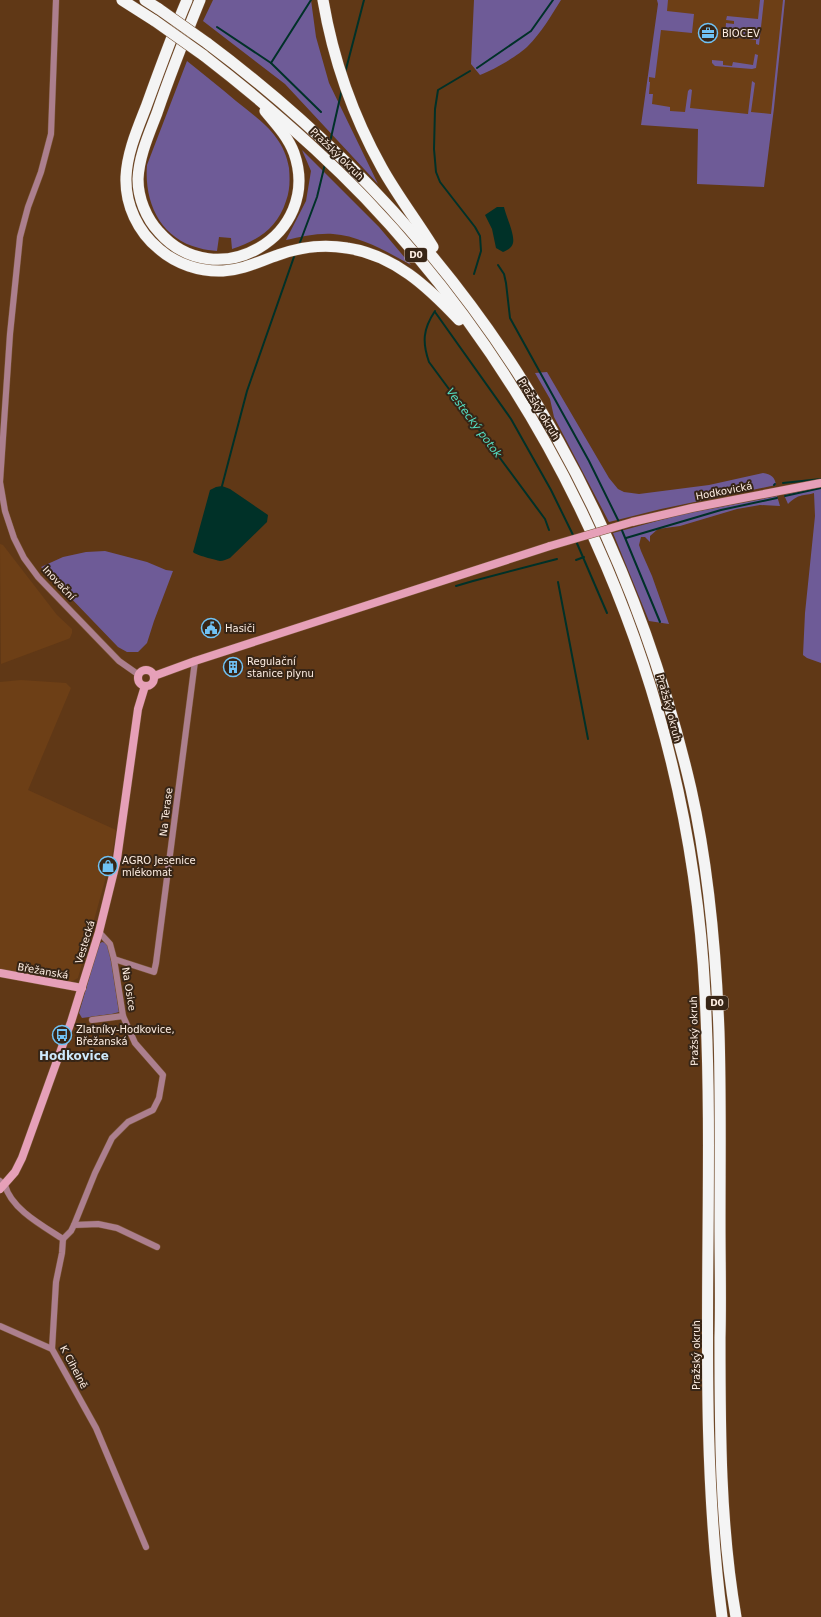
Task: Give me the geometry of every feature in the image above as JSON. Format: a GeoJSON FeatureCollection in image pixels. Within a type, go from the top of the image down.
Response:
{"type":"FeatureCollection","features":[{"type":"Feature","properties":{"kind":"highway","name":"Pražský okruh"},"geometry":{"type":"LineString","coordinates":[[122,0],[203,55],[292,128],[318,151],[368,202],[427,268],[490,352],[516,392],[578,502],[619,596],[654,698],[679,795],[694,882],[705,994],[708,1132],[709,1473],[714,1547],[722,1617]]}},
{"type":"Feature","properties":{"kind":"highway","name":"Pražský okruh"},"geometry":{"type":"LineString","coordinates":[[145,0],[207,43],[268,91],[321,137],[401,219],[458,287],[497,341],[539,406],[575,470],[607,536],[632,594],[666,694],[692,793],[709,898],[717,1001],[720,1131],[720,1392],[722,1480],[726,1538],[736,1617]]}},
{"type":"Feature","properties":{"kind":"highway"},"geometry":{"type":"LineString","coordinates":[[187,0],[161,65],[129,155],[126,177],[132,210],[139,226],[154,246],[172,258],[190,267],[215,271],[247,267],[301,249],[328,247],[351,249],[373,255],[398,267],[418,280],[435,295],[490,352]]}},
{"type":"Feature","properties":{"kind":"highway"},"geometry":{"type":"LineString","coordinates":[[200,0],[142,154],[138,180],[143,206],[156,230],[178,248],[202,257],[230,259],[246,254],[264,245],[275,237],[288,221],[298,194],[298,171],[294,154],[289,144],[276,124],[239,83]]}},
{"type":"Feature","properties":{"kind":"highway"},"geometry":{"type":"LineString","coordinates":[[323,0],[336,60],[364,132],[381,166],[458,287]]}},
{"type":"Feature","properties":{"kind":"street","name":"Inovační"},"geometry":{"type":"LineString","coordinates":[[56,0],[51,134],[41,172],[28,207],[20,238],[10,334],[0,482],[5,511],[14,538],[24,558],[38,577],[119,661],[139,675]]}},
{"type":"Feature","properties":{"kind":"street","name":"Hodkovická"},"geometry":{"type":"LineString","coordinates":[[550,546],[632,522],[699,506],[821,483]]}},
{"type":"Feature","properties":{"kind":"street","name":"Vestecká"},"geometry":{"type":"LineString","coordinates":[[154,676],[195,661],[550,546]]}},
{"type":"Feature","properties":{"kind":"street","name":"Na Terase"},"geometry":{"type":"LineString","coordinates":[[114,959],[154,972],[195,661]]}},
{"type":"Feature","properties":{"kind":"street","name":"Vestecká"},"geometry":{"type":"LineString","coordinates":[[139,675],[147,670],[154,676]]}},
{"type":"Feature","properties":{"kind":"street"},"geometry":{"type":"LineString","coordinates":[[139,675],[140,682],[145,686]]}},
{"type":"Feature","properties":{"kind":"street","name":"Vestecká"},"geometry":{"type":"LineString","coordinates":[[2,1185],[15,1172],[22,1158],[82,988],[99,932],[117,859],[138,709],[145,686],[152,683],[154,676]]}},
{"type":"Feature","properties":{"kind":"street","name":"Na Osice"},"geometry":{"type":"LineString","coordinates":[[63,1239],[71,1231],[74,1225],[95,1173],[112,1138],[128,1122],[152,1110],[159,1098],[163,1075],[135,1043],[123,1016],[114,959],[110,944],[99,932]]}},
{"type":"Feature","properties":{"kind":"street","name":"Břežanská"},"geometry":{"type":"LineString","coordinates":[[0,973],[82,988]]}},
{"type":"Feature","properties":{"kind":"street"},"geometry":{"type":"LineString","coordinates":[[92,1020],[123,1016]]}},
{"type":"Feature","properties":{"kind":"street"},"geometry":{"type":"LineString","coordinates":[[2,1185],[14,1202],[33,1220],[63,1239]]}},
{"type":"Feature","properties":{"kind":"street"},"geometry":{"type":"LineString","coordinates":[[74,1225],[98,1224],[117,1228],[157,1246]]}},
{"type":"Feature","properties":{"kind":"street","name":"K Cihelně"},"geometry":{"type":"LineString","coordinates":[[63,1239],[62,1254],[56,1282],[52,1349],[96,1428],[146,1547]]}},
{"type":"Feature","properties":{"kind":"street"},"geometry":{"type":"LineString","coordinates":[[0,1326],[52,1349]]}},
{"type":"Feature","properties":{"kind":"shaded area"},"geometry":{"type":"Polygon","coordinates":[[[213,0],[311,0],[316,37],[329,83],[378,184],[285,84],[203,21],[213,0]]]}},
{"type":"Feature","properties":{"kind":"shaded area"},"geometry":{"type":"Polygon","coordinates":[[[474,0],[561,0],[542,30],[528,46],[492,70],[480,75],[471,64],[474,0]]]}},
{"type":"Feature","properties":{"kind":"shaded area"},"geometry":{"type":"Polygon","coordinates":[[[657,0],[668,0],[667,11],[694,14],[692,33],[661,30],[655,78],[649,77],[649,94],[653,94],[652,104],[670,107],[670,111],[685,112],[688,91],[690,89],[692,90],[690,108],[748,114],[752,81],[755,83],[751,112],[771,114],[783,0],[785,0],[764,187],[697,184],[698,129],[641,125],[658,4],[657,0]]]}},
{"type":"Feature","properties":{"kind":"shaded area"},"geometry":{"type":"Polygon","coordinates":[[[660,0],[785,0],[773,114],[643,113],[660,0]]]}},
{"type":"Feature","properties":{"kind":"shaded area"},"geometry":{"type":"Polygon","coordinates":[[[760,0],[764,0],[759,45],[756,44],[756,40],[725,36],[726,23],[734,24],[734,21],[726,20],[727,16],[758,19],[760,0]]]}},
{"type":"Feature","properties":{"kind":"shaded area"},"geometry":{"type":"Polygon","coordinates":[[[755,54],[758,55],[756,68],[752,69],[715,66],[712,63],[712,60],[723,61],[723,65],[732,66],[733,62],[753,65],[755,54]]]}},
{"type":"Feature","properties":{"kind":"shaded area"},"geometry":{"type":"Polygon","coordinates":[[[187,61],[254,115],[270,130],[282,147],[289,168],[290,181],[288,193],[282,211],[277,219],[272,226],[258,237],[232,249],[231,238],[219,237],[217,251],[199,248],[185,243],[174,236],[157,217],[148,192],[147,165],[187,61]]]}},
{"type":"Feature","properties":{"kind":"shaded area"},"geometry":{"type":"Polygon","coordinates":[[[302,150],[379,227],[411,265],[374,245],[343,235],[321,234],[286,240],[306,201],[311,171],[302,150]]]}},
{"type":"Feature","properties":{"kind":"shaded area"},"geometry":{"type":"Polygon","coordinates":[[[547,372],[609,478],[618,489],[624,492],[639,494],[709,485],[763,473],[772,476],[776,485],[661,509],[609,522],[554,417],[550,399],[535,373],[547,372]]]}},
{"type":"Feature","properties":{"kind":"shaded area"},"geometry":{"type":"Polygon","coordinates":[[[821,486],[821,663],[803,655],[805,613],[815,516],[814,493],[798,497],[788,504],[784,495],[821,486]]]}},
{"type":"Feature","properties":{"kind":"shaded area"},"geometry":{"type":"Polygon","coordinates":[[[777,496],[780,506],[760,505],[737,509],[680,526],[658,529],[650,536],[650,542],[645,537],[641,537],[639,545],[669,624],[649,621],[613,533],[683,514],[777,496]]]}},
{"type":"Feature","properties":{"kind":"shaded area"},"geometry":{"type":"Polygon","coordinates":[[[0,544],[3,545],[57,615],[72,629],[70,638],[68,639],[1,664],[0,544]]]}},
{"type":"Feature","properties":{"kind":"shaded area"},"geometry":{"type":"Polygon","coordinates":[[[105,551],[147,562],[166,570],[173,571],[147,643],[138,652],[127,652],[118,647],[41,567],[63,557],[86,552],[105,551]]]}},
{"type":"Feature","properties":{"kind":"shaded area"},"geometry":{"type":"Polygon","coordinates":[[[21,680],[66,683],[71,688],[28,790],[116,830],[112,855],[78,978],[69,983],[0,969],[0,682],[21,680]]]}},
{"type":"Feature","properties":{"kind":"shaded area"},"geometry":{"type":"Polygon","coordinates":[[[102,942],[106,943],[109,947],[119,1012],[82,1018],[79,1013],[99,944],[102,942]]]}},
{"type":"Feature","properties":{"kind":"water"},"geometry":{"type":"Polygon","coordinates":[[[497,207],[504,207],[513,235],[512,246],[503,252],[496,248],[492,229],[485,215],[497,207]]]}},
{"type":"Feature","properties":{"kind":"water"},"geometry":{"type":"Polygon","coordinates":[[[222,486],[230,489],[268,515],[267,522],[230,558],[220,561],[201,556],[193,552],[210,490],[222,486]]]}},
{"type":"Feature","properties":{"kind":"waterway"},"geometry":{"type":"LineString","coordinates":[[271,63],[311,0]]}},
{"type":"Feature","properties":{"kind":"waterway"},"geometry":{"type":"LineString","coordinates":[[345,73],[364,0]]}},
{"type":"Feature","properties":{"kind":"waterway","name":"Vestecký potok"},"geometry":{"type":"LineString","coordinates":[[477,68],[531,31],[553,0]]}},
{"type":"Feature","properties":{"kind":"waterway"},"geometry":{"type":"LineString","coordinates":[[217,27],[271,63],[321,112]]}},
{"type":"Feature","properties":{"kind":"waterway","name":"Vestecký potok"},"geometry":{"type":"LineString","coordinates":[[470,71],[438,90],[435,109],[434,149],[436,172],[440,182],[475,227],[480,236],[481,251],[474,274]]}},
{"type":"Feature","properties":{"kind":"waterway"},"geometry":{"type":"LineString","coordinates":[[330,142],[342,89]]}},
{"type":"Feature","properties":{"kind":"waterway"},"geometry":{"type":"LineString","coordinates":[[299,245],[317,197],[325,164]]}},
{"type":"Feature","properties":{"kind":"waterway"},"geometry":{"type":"LineString","coordinates":[[222,486],[247,391],[295,254]]}},
{"type":"Feature","properties":{"kind":"waterway"},"geometry":{"type":"LineString","coordinates":[[498,265],[504,274],[510,318],[589,461],[620,524]]}},
{"type":"Feature","properties":{"kind":"waterway","name":"Vestecký potok"},"geometry":{"type":"LineString","coordinates":[[435,311],[428,324],[425,336],[425,348],[429,362],[545,519],[549,530]]}},
{"type":"Feature","properties":{"kind":"waterway"},"geometry":{"type":"LineString","coordinates":[[435,312],[511,419],[551,490],[574,537]]}},
{"type":"Feature","properties":{"kind":"waterway"},"geometry":{"type":"LineString","coordinates":[[783,483],[821,479]]}},
{"type":"Feature","properties":{"kind":"waterway"},"geometry":{"type":"LineString","coordinates":[[785,496],[821,488]]}},
{"type":"Feature","properties":{"kind":"waterway"},"geometry":{"type":"LineString","coordinates":[[626,538],[721,510],[777,498]]}},
{"type":"Feature","properties":{"kind":"waterway"},"geometry":{"type":"LineString","coordinates":[[621,528],[660,622]]}},
{"type":"Feature","properties":{"kind":"waterway"},"geometry":{"type":"LineString","coordinates":[[576,541],[607,613]]}},
{"type":"Feature","properties":{"kind":"waterway"},"geometry":{"type":"LineString","coordinates":[[576,560],[584,557]]}},
{"type":"Feature","properties":{"kind":"waterway"},"geometry":{"type":"LineString","coordinates":[[456,586],[557,559]]}},
{"type":"Feature","properties":{"kind":"waterway","name":"Vestecký potok"},"geometry":{"type":"LineString","coordinates":[[558,582],[588,739]]}},
{"type":"Feature","properties":{"kind":"place","name":"BIOCEV"},"geometry":{"type":"Point","coordinates":[708,33]}},
{"type":"Feature","properties":{"kind":"place","name":"Hasiči"},"geometry":{"type":"Point","coordinates":[211,628]}},
{"type":"Feature","properties":{"kind":"place","name":"Regulační stanice plynu"},"geometry":{"type":"Point","coordinates":[233,667]}},
{"type":"Feature","properties":{"kind":"place","name":"AGRO Jesenice mlékomat"},"geometry":{"type":"Point","coordinates":[108,866]}},
{"type":"Feature","properties":{"kind":"place","name":"Zlatníky-Hodkovice, Břežanská"},"geometry":{"type":"Point","coordinates":[62,1035]}},
{"type":"Feature","properties":{"kind":"district","name":"Hodkovice"},"geometry":{"type":"Point","coordinates":[74,1056]}}]}
